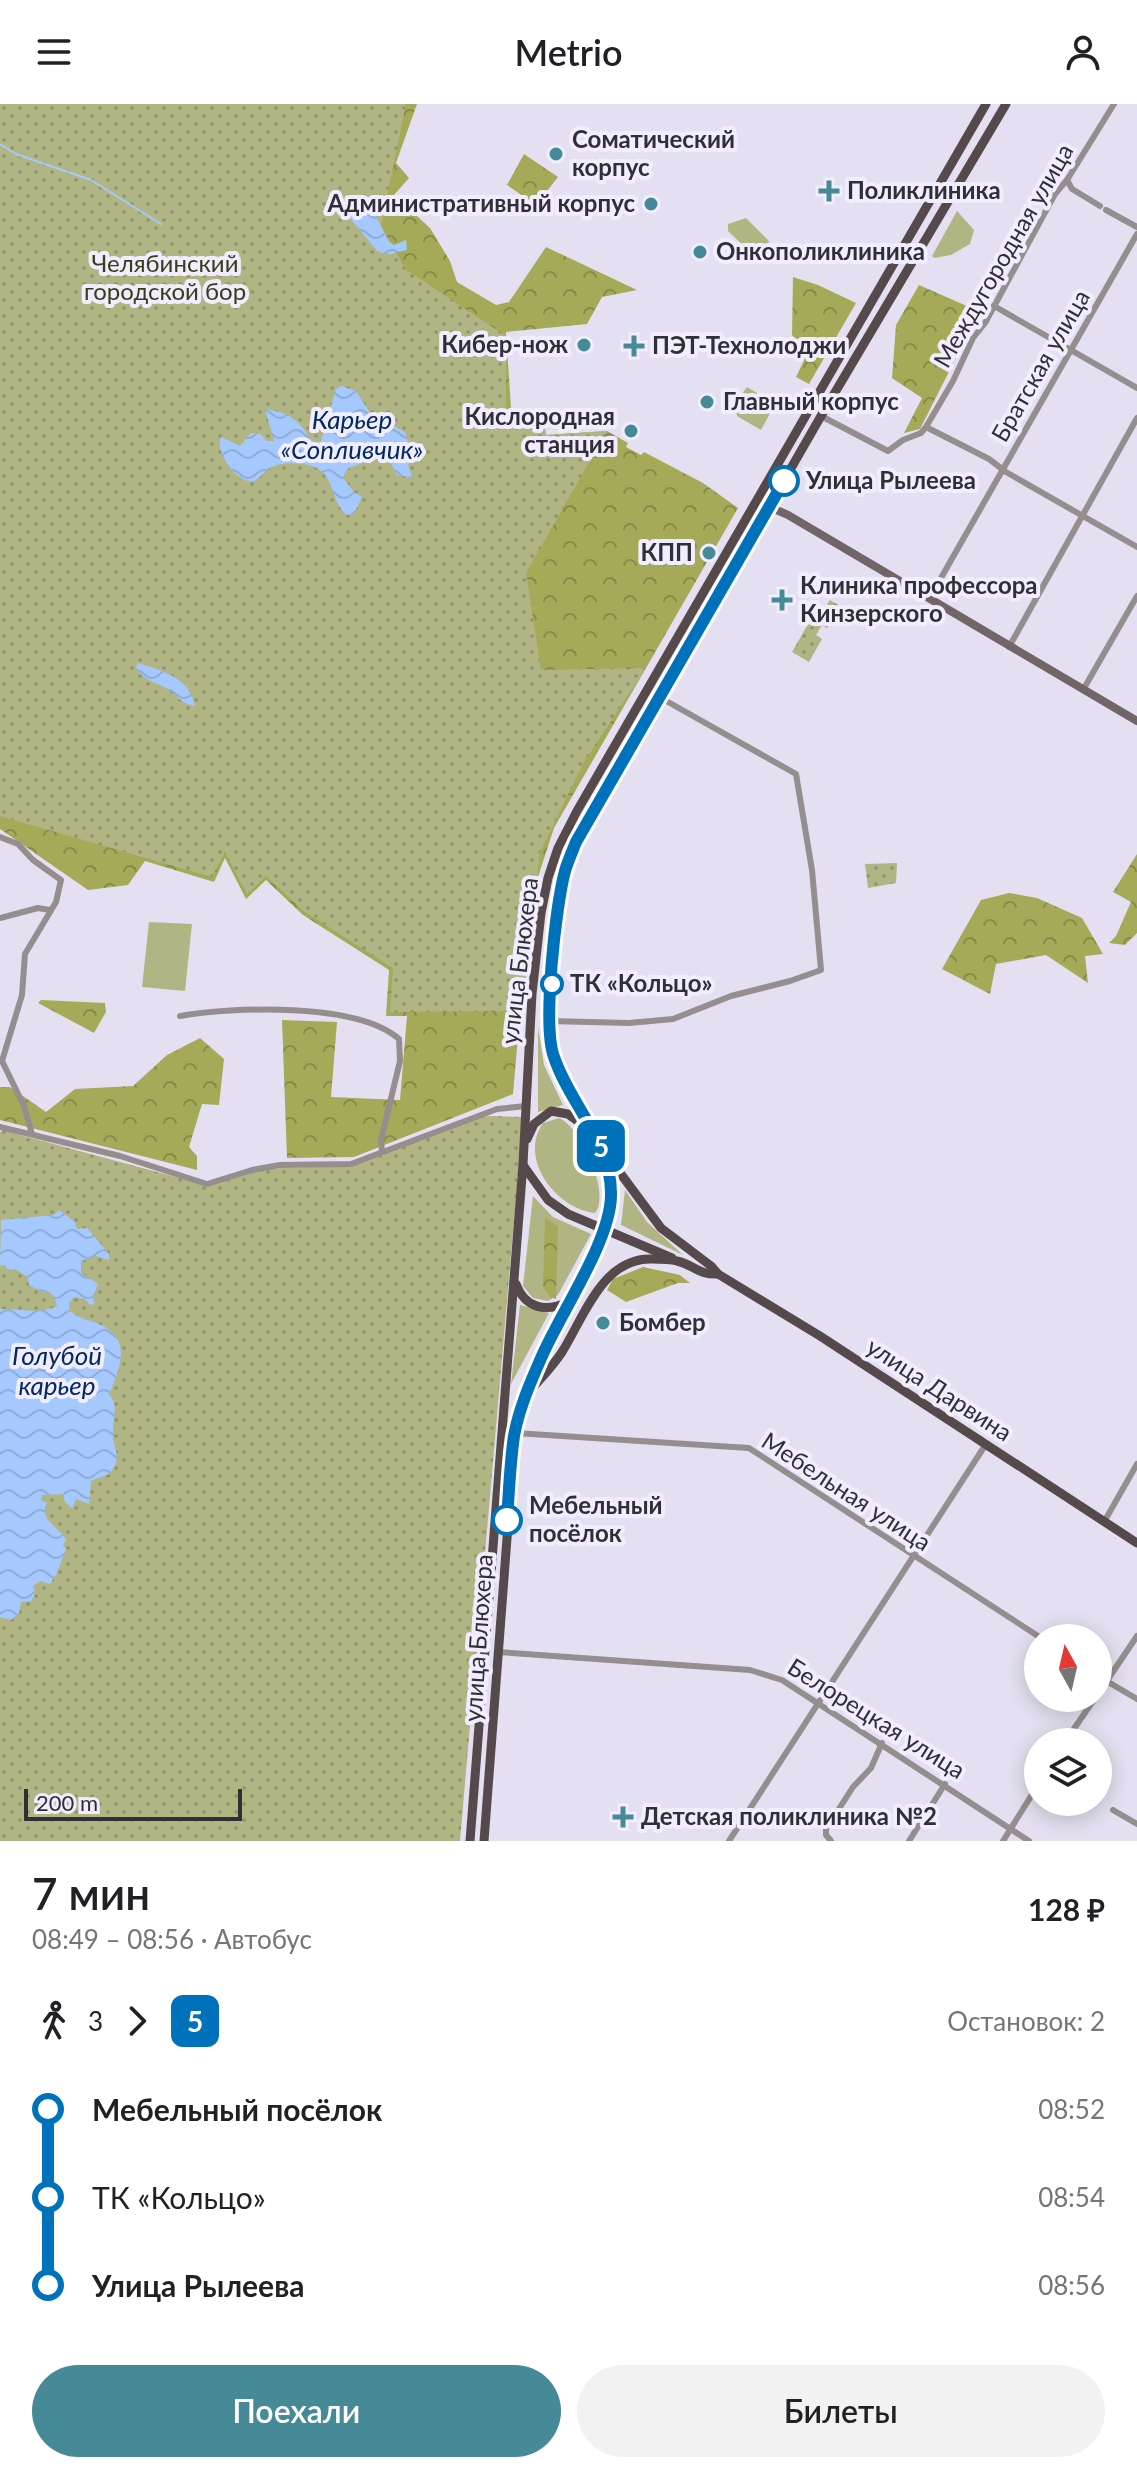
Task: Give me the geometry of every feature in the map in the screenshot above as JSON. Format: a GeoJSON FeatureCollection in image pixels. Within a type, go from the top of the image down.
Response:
{"type":"FeatureCollection","features":[{"type":"Feature","properties":{"kind":"main road","name":"улица Блюхера"},"geometry":{"type":"LineString","coordinates":[[470,1841],[523,1164],[531,1007],[541,913],[558,848],[756,499],[986,104]]}},
{"type":"Feature","properties":{"kind":"main road","name":"улица Блюхера"},"geometry":{"type":"LineString","coordinates":[[484,1841],[515,1433],[542,1354],[605,1229],[611,1195],[604,1151],[554,1057],[549,1021],[559,899],[566,869],[576,842],[821,416],[1006,104]]}},
{"type":"Feature","properties":{"kind":"main road"},"geometry":{"type":"LineString","coordinates":[[756,499],[770,507]]}},
{"type":"Feature","properties":{"kind":"main road"},"geometry":{"type":"LineString","coordinates":[[524,1143],[534,1124],[551,1111],[568,1114],[592,1131]]}},
{"type":"Feature","properties":{"kind":"main road","name":"улица Дарвина"},"geometry":{"type":"LineString","coordinates":[[604,1151],[661,1228],[718,1274],[820,1336],[1137,1543]]}},
{"type":"Feature","properties":{"kind":"main road"},"geometry":{"type":"LineString","coordinates":[[523,1164],[548,1200],[568,1214],[679,1261]]}},
{"type":"Feature","properties":{"kind":"main road","name":"улица Дарвина"},"geometry":{"type":"LineString","coordinates":[[525,1398],[559,1357],[600,1288],[612,1273],[626,1263],[638,1260],[679,1261],[705,1275],[718,1274]]}},
{"type":"Feature","properties":{"kind":"main road"},"geometry":{"type":"LineString","coordinates":[[514,1281],[521,1297],[529,1303],[552,1308],[569,1302]]}},
{"type":"Feature","properties":{"kind":"street","name":"Междугородная улица"},"geometry":{"type":"LineString","coordinates":[[926,427],[1055,194],[1114,104]]}},
{"type":"Feature","properties":{"kind":"street"},"geometry":{"type":"LineString","coordinates":[[1067,180],[1072,189],[1137,227]]}},
{"type":"Feature","properties":{"kind":"street","name":"Братская улица"},"geometry":{"type":"LineString","coordinates":[[929,599],[1137,234]]}},
{"type":"Feature","properties":{"kind":"street"},"geometry":{"type":"LineString","coordinates":[[994,306],[1137,388]]}},
{"type":"Feature","properties":{"kind":"street"},"geometry":{"type":"LineString","coordinates":[[821,416],[888,451],[903,440],[921,433],[926,427],[989,459],[1137,547]]}},
{"type":"Feature","properties":{"kind":"street"},"geometry":{"type":"LineString","coordinates":[[1009,647],[1137,418]]}},
{"type":"Feature","properties":{"kind":"street"},"geometry":{"type":"LineString","coordinates":[[770,507],[1137,721]]}},
{"type":"Feature","properties":{"kind":"street"},"geometry":{"type":"LineString","coordinates":[[1083,690],[1137,596]]}},
{"type":"Feature","properties":{"kind":"street"},"geometry":{"type":"LineString","coordinates":[[549,1021],[629,1023],[673,1019],[731,996],[821,970],[808,833],[796,774],[661,698]]}},
{"type":"Feature","properties":{"kind":"street"},"geometry":{"type":"LineString","coordinates":[[0,837],[18,844],[33,860],[61,880],[56,902],[25,954],[22,995],[2,1061],[24,1106],[32,1134]]}},
{"type":"Feature","properties":{"kind":"street"},"geometry":{"type":"LineString","coordinates":[[0,918],[38,908],[50,910]]}},
{"type":"Feature","properties":{"kind":"street"},"geometry":{"type":"LineString","coordinates":[[180,1016],[214,1010],[286,1011],[344,1015],[387,1028],[399,1039],[400,1061],[381,1140],[382,1151]]}},
{"type":"Feature","properties":{"kind":"street"},"geometry":{"type":"LineString","coordinates":[[0,1127],[120,1156],[207,1184],[280,1165],[351,1164],[497,1109],[526,1106]]}},
{"type":"Feature","properties":{"kind":"street","name":"Мебельная улица"},"geometry":{"type":"LineString","coordinates":[[515,1433],[749,1448],[1024,1627]]}},
{"type":"Feature","properties":{"kind":"street"},"geometry":{"type":"LineString","coordinates":[[729,1841],[986,1444]]}},
{"type":"Feature","properties":{"kind":"street"},"geometry":{"type":"LineString","coordinates":[[1104,1522],[1137,1464]]}},
{"type":"Feature","properties":{"kind":"street"},"geometry":{"type":"LineString","coordinates":[[1112,1674],[1137,1636]]}},
{"type":"Feature","properties":{"kind":"street","name":"Белорецкая улица"},"geometry":{"type":"LineString","coordinates":[[498,1652],[759,1671],[774,1675],[1029,1841]]}},
{"type":"Feature","properties":{"kind":"street"},"geometry":{"type":"LineString","coordinates":[[1112,1685],[1137,1699]]}},
{"type":"Feature","properties":{"kind":"street"},"geometry":{"type":"LineString","coordinates":[[831,1841],[826,1829],[853,1787],[871,1768],[882,1743]]}},
{"type":"Feature","properties":{"kind":"street"},"geometry":{"type":"LineString","coordinates":[[909,1841],[945,1784]]}},
{"type":"Feature","properties":{"kind":"street"},"geometry":{"type":"LineString","coordinates":[[1003,1841],[1024,1807]]}},
{"type":"Feature","properties":{"kind":"street"},"geometry":{"type":"LineString","coordinates":[[1113,1810],[1137,1824]]}},
{"type":"Feature","properties":{"kind":"green space","name":"Челябинский городской бор"},"geometry":{"type":"Polygon","coordinates":[[[0,104],[417,104],[396,163],[409,178],[394,195],[430,228],[450,261],[457,282],[496,305],[509,302],[546,247],[637,290],[602,297],[587,324],[506,332],[511,408],[543,412],[546,435],[607,431],[628,443],[626,447],[641,455],[644,452],[703,483],[738,508],[554,828],[536,883],[513,1094],[354,1157],[287,1158],[282,1020],[337,1022],[331,1097],[400,1100],[407,1016],[386,1016],[389,970],[303,915],[266,880],[246,899],[225,858],[214,882],[145,861],[128,885],[88,890],[0,829],[0,104]]]}},
{"type":"Feature","properties":{"kind":"green space","name":"Челябинский городской бор"},"geometry":{"type":"Polygon","coordinates":[[[0,104],[406,104],[381,225],[405,269],[506,336],[506,412],[542,415],[546,435],[607,431],[526,573],[541,670],[646,668],[584,762],[540,852],[522,1011],[390,1012],[393,968],[305,912],[266,876],[247,894],[225,852],[212,877],[0,816],[0,104]]]}},
{"type":"Feature","properties":{"kind":"green space"},"geometry":{"type":"Polygon","coordinates":[[[524,154],[558,177],[536,205],[507,185],[524,154]]]}},
{"type":"Feature","properties":{"kind":"green space"},"geometry":{"type":"Polygon","coordinates":[[[957,211],[974,230],[970,244],[951,255],[934,258],[932,256],[957,211]]]}},
{"type":"Feature","properties":{"kind":"green space"},"geometry":{"type":"Polygon","coordinates":[[[746,218],[769,241],[767,247],[748,250],[728,231],[728,224],[746,218]]]}},
{"type":"Feature","properties":{"kind":"green space"},"geometry":{"type":"Polygon","coordinates":[[[793,277],[856,303],[809,384],[796,377],[808,352],[792,335],[793,277]]]}},
{"type":"Feature","properties":{"kind":"green space"},"geometry":{"type":"Polygon","coordinates":[[[919,285],[985,314],[972,326],[920,429],[904,433],[922,398],[892,378],[896,325],[919,285]]]}},
{"type":"Feature","properties":{"kind":"green space"},"geometry":{"type":"Polygon","coordinates":[[[747,387],[775,404],[761,430],[737,416],[735,404],[747,387]]]}},
{"type":"Feature","properties":{"kind":"green space"},"geometry":{"type":"Polygon","coordinates":[[[830,600],[840,606],[827,628],[822,625],[816,635],[822,639],[809,662],[792,652],[815,612],[824,609],[830,600]]]}},
{"type":"Feature","properties":{"kind":"green space"},"geometry":{"type":"Polygon","coordinates":[[[1137,854],[1137,933],[1125,945],[1109,943],[1116,936],[1131,902],[1113,892],[1137,854]]]}},
{"type":"Feature","properties":{"kind":"green space"},"geometry":{"type":"Polygon","coordinates":[[[897,863],[896,883],[868,888],[865,864],[897,863]]]}},
{"type":"Feature","properties":{"kind":"green space"},"geometry":{"type":"Polygon","coordinates":[[[1009,893],[1037,898],[1082,918],[1103,954],[1085,956],[1088,983],[1046,955],[996,964],[990,994],[942,969],[981,900],[1009,893]]]}},
{"type":"Feature","properties":{"kind":"green space"},"geometry":{"type":"Polygon","coordinates":[[[149,922],[192,924],[185,991],[142,987],[149,922]]]}},
{"type":"Feature","properties":{"kind":"green space"},"geometry":{"type":"Polygon","coordinates":[[[41,1000],[105,1003],[106,1012],[94,1033],[38,1003],[41,1000]]]}},
{"type":"Feature","properties":{"kind":"green space"},"geometry":{"type":"Polygon","coordinates":[[[538,1027],[544,1065],[563,1105],[538,1112],[538,1027]]]}},
{"type":"Feature","properties":{"kind":"green space"},"geometry":{"type":"Polygon","coordinates":[[[200,1038],[224,1059],[219,1105],[202,1104],[189,1147],[197,1156],[197,1170],[0,1120],[0,1087],[10,1087],[46,1112],[75,1089],[133,1086],[167,1055],[200,1038]]]}},
{"type":"Feature","properties":{"kind":"green space"},"geometry":{"type":"Polygon","coordinates":[[[489,1116],[523,1117],[460,1841],[0,1841],[2,1130],[209,1186],[252,1172],[351,1166],[462,1121],[489,1116]]]}},
{"type":"Feature","properties":{"kind":"green space"},"geometry":{"type":"Polygon","coordinates":[[[559,1118],[576,1134],[591,1162],[599,1191],[595,1213],[567,1202],[545,1180],[538,1166],[536,1137],[543,1123],[559,1118]]]}},
{"type":"Feature","properties":{"kind":"green space"},"geometry":{"type":"Polygon","coordinates":[[[625,1190],[647,1222],[683,1255],[621,1225],[625,1190]]]}},
{"type":"Feature","properties":{"kind":"green space"},"geometry":{"type":"Polygon","coordinates":[[[533,1196],[553,1217],[591,1234],[558,1295],[548,1301],[533,1298],[523,1286],[533,1196]]]}},
{"type":"Feature","properties":{"kind":"green space"},"geometry":{"type":"Polygon","coordinates":[[[545,1218],[558,1226],[556,1299],[550,1297],[543,1287],[545,1218]]]}},
{"type":"Feature","properties":{"kind":"green space"},"geometry":{"type":"Polygon","coordinates":[[[643,1267],[680,1275],[690,1283],[678,1283],[626,1302],[607,1290],[613,1279],[643,1267]]]}},
{"type":"Feature","properties":{"kind":"green space"},"geometry":{"type":"Polygon","coordinates":[[[520,1305],[549,1313],[511,1384],[520,1305]]]}},
{"type":"Feature","properties":{"kind":"water"},"geometry":{"type":"Polygon","coordinates":[[[367,199],[389,242],[394,245],[406,240],[407,250],[390,254],[378,252],[345,216],[348,209],[365,204],[367,199]]]}},
{"type":"Feature","properties":{"kind":"water","name":"Карьер «Сопливчик»"},"geometry":{"type":"Polygon","coordinates":[[[341,386],[356,391],[370,413],[405,432],[412,457],[408,465],[413,478],[397,475],[386,454],[350,468],[343,478],[362,497],[354,514],[347,515],[325,475],[312,466],[295,463],[278,465],[254,481],[248,481],[229,466],[221,450],[221,437],[240,446],[251,433],[259,433],[267,441],[274,441],[265,409],[290,416],[315,443],[321,441],[336,389],[341,386]]]}},
{"type":"Feature","properties":{"kind":"water"},"geometry":{"type":"Polygon","coordinates":[[[138,663],[165,672],[181,682],[192,696],[195,706],[146,678],[136,667],[138,663]]]}},
{"type":"Feature","properties":{"kind":"water","name":"Голубой карьер"},"geometry":{"type":"Polygon","coordinates":[[[59,1210],[75,1222],[77,1229],[87,1228],[109,1254],[109,1260],[96,1256],[81,1261],[81,1273],[98,1284],[93,1296],[94,1304],[74,1297],[69,1303],[70,1311],[110,1331],[120,1346],[119,1365],[109,1395],[115,1408],[113,1437],[117,1459],[111,1472],[91,1481],[89,1504],[76,1499],[72,1508],[65,1502],[63,1494],[42,1495],[41,1500],[47,1503],[45,1514],[66,1539],[63,1545],[66,1549],[50,1584],[40,1581],[33,1586],[35,1594],[31,1601],[21,1602],[19,1613],[11,1620],[0,1617],[0,1309],[36,1311],[57,1306],[54,1296],[48,1291],[44,1293],[29,1285],[28,1277],[15,1269],[9,1271],[5,1265],[0,1266],[1,1220],[54,1215],[59,1210]]]}},
{"type":"Feature","properties":{"kind":"waterway"},"geometry":{"type":"LineString","coordinates":[[0,144],[16,154],[91,180],[161,224]]}},
{"type":"Feature","properties":{"kind":"bus line","name":"5"},"geometry":{"type":"LineString","coordinates":[[507,1520],[512,1451],[520,1413],[542,1354],[605,1229],[611,1195],[604,1151],[564,1080],[550,1044],[549,1021],[559,899],[566,869],[576,842],[784,481]]}},
{"type":"Feature","properties":{"kind":"place","name":"Соматический корпус"},"geometry":{"type":"Point","coordinates":[556,154]}},
{"type":"Feature","properties":{"kind":"place","name":"Поликлиника"},"geometry":{"type":"Point","coordinates":[829,191]}},
{"type":"Feature","properties":{"kind":"place","name":"Административный корпус"},"geometry":{"type":"Point","coordinates":[651,204]}},
{"type":"Feature","properties":{"kind":"place","name":"Онкополиклиника"},"geometry":{"type":"Point","coordinates":[700,252]}},
{"type":"Feature","properties":{"kind":"place","name":"Кибер-нож"},"geometry":{"type":"Point","coordinates":[584,345]}},
{"type":"Feature","properties":{"kind":"place","name":"ПЭТ-Технолоджи"},"geometry":{"type":"Point","coordinates":[634,346]}},
{"type":"Feature","properties":{"kind":"place","name":"Главный корпус"},"geometry":{"type":"Point","coordinates":[707,402]}},
{"type":"Feature","properties":{"kind":"place","name":"Кислородная станция"},"geometry":{"type":"Point","coordinates":[631,431]}},
{"type":"Feature","properties":{"kind":"place","name":"Улица Рылеева"},"geometry":{"type":"Point","coordinates":[784,481]}},
{"type":"Feature","properties":{"kind":"place","name":"КПП"},"geometry":{"type":"Point","coordinates":[709,553]}},
{"type":"Feature","properties":{"kind":"place","name":"Клиника профессора Кинзерского"},"geometry":{"type":"Point","coordinates":[782,600]}},
{"type":"Feature","properties":{"kind":"place","name":"ТК «Кольцо»"},"geometry":{"type":"Point","coordinates":[552,984]}},
{"type":"Feature","properties":{"kind":"place","name":"Бомбер"},"geometry":{"type":"Point","coordinates":[603,1323]}},
{"type":"Feature","properties":{"kind":"place","name":"Мебельный посёлок"},"geometry":{"type":"Point","coordinates":[507,1520]}},
{"type":"Feature","properties":{"kind":"place","name":"Детская поликлиника №2"},"geometry":{"type":"Point","coordinates":[623,1817]}}]}
